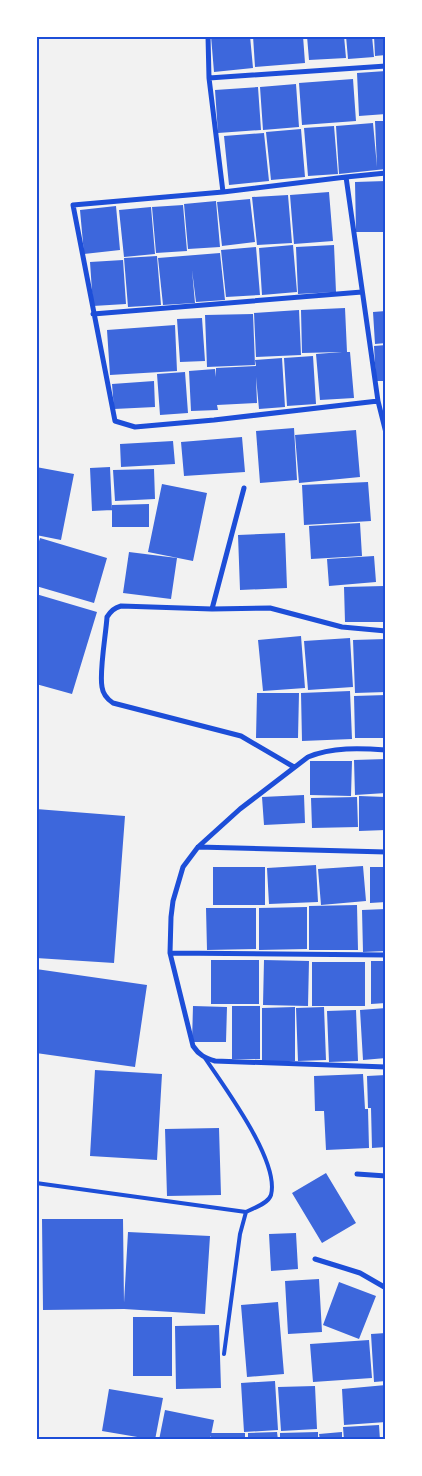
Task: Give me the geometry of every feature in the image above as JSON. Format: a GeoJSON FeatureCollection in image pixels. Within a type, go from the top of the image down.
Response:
{"type":"FeatureCollection","features":[{"type":"Feature","properties":{"kind":"street"},"geometry":{"type":"LineString","coordinates":[[208,36],[208,78],[222,192]]}},
{"type":"Feature","properties":{"kind":"street"},"geometry":{"type":"LineString","coordinates":[[208,78],[386,66]]}},
{"type":"Feature","properties":{"kind":"street"},"geometry":{"type":"LineString","coordinates":[[378,401],[136,427],[115,422],[73,205],[222,192],[386,174]]}},
{"type":"Feature","properties":{"kind":"street"},"geometry":{"type":"LineString","coordinates":[[346,177],[378,401],[386,433]]}},
{"type":"Feature","properties":{"kind":"street"},"geometry":{"type":"LineString","coordinates":[[94,314],[362,292]]}},
{"type":"Feature","properties":{"kind":"street"},"geometry":{"type":"LineString","coordinates":[[212,609],[244,488]]}},
{"type":"Feature","properties":{"kind":"street"},"geometry":{"type":"LineString","coordinates":[[294,767],[241,736],[113,703],[108,700],[101,681],[107,617],[112,611],[121,606],[212,609],[270,608],[337,626],[386,631]]}},
{"type":"Feature","properties":{"kind":"street"},"geometry":{"type":"LineString","coordinates":[[386,750],[362,748],[321,752],[308,757],[294,767],[240,809],[198,847],[184,867],[170,917],[170,953],[193,1046],[205,1058],[215,1061],[386,1067]]}},
{"type":"Feature","properties":{"kind":"street"},"geometry":{"type":"LineString","coordinates":[[198,847],[386,852]]}},
{"type":"Feature","properties":{"kind":"street"},"geometry":{"type":"LineString","coordinates":[[170,953],[386,955]]}},
{"type":"Feature","properties":{"kind":"street"},"geometry":{"type":"LineString","coordinates":[[357,1174],[386,1176]]}},
{"type":"Feature","properties":{"kind":"street"},"geometry":{"type":"LineString","coordinates":[[315,1259],[360,1273],[386,1288]]}},
{"type":"Feature","properties":{"kind":"lane"},"geometry":{"type":"LineString","coordinates":[[36,1183],[246,1212],[267,1201],[271,1196],[269,1170],[261,1146],[205,1058]]}},
{"type":"Feature","properties":{"kind":"lane"},"geometry":{"type":"LineString","coordinates":[[224,1354],[240,1234],[246,1212]]}},
{"type":"Feature","properties":{"kind":"building"},"geometry":{"type":"Polygon","coordinates":[[[211,36],[250,36],[253,68],[214,72],[211,36]]]}},
{"type":"Feature","properties":{"kind":"building"},"geometry":{"type":"Polygon","coordinates":[[[253,36],[303,36],[305,63],[255,67],[253,36]]]}},
{"type":"Feature","properties":{"kind":"building"},"geometry":{"type":"Polygon","coordinates":[[[307,36],[344,36],[346,58],[309,60],[307,36]]]}},
{"type":"Feature","properties":{"kind":"building"},"geometry":{"type":"Polygon","coordinates":[[[346,36],[372,36],[374,57],[348,59],[346,36]]]}},
{"type":"Feature","properties":{"kind":"building"},"geometry":{"type":"Polygon","coordinates":[[[374,36],[386,36],[386,55],[375,56],[374,36]]]}},
{"type":"Feature","properties":{"kind":"building"},"geometry":{"type":"Polygon","coordinates":[[[386,71],[386,114],[359,116],[357,73],[386,71]]]}},
{"type":"Feature","properties":{"kind":"building"},"geometry":{"type":"Polygon","coordinates":[[[353,79],[356,121],[302,125],[299,83],[353,79]]]}},
{"type":"Feature","properties":{"kind":"building"},"geometry":{"type":"Polygon","coordinates":[[[296,84],[299,127],[263,130],[260,87],[296,84]]]}},
{"type":"Feature","properties":{"kind":"building"},"geometry":{"type":"Polygon","coordinates":[[[258,87],[261,130],[218,133],[215,90],[258,87]]]}},
{"type":"Feature","properties":{"kind":"building"},"geometry":{"type":"Polygon","coordinates":[[[375,121],[386,121],[386,169],[339,174],[336,126],[373,123],[377,167],[375,121]]]}},
{"type":"Feature","properties":{"kind":"building"},"geometry":{"type":"Polygon","coordinates":[[[334,126],[338,174],[308,176],[304,128],[334,126]]]}},
{"type":"Feature","properties":{"kind":"building"},"geometry":{"type":"Polygon","coordinates":[[[301,129],[305,177],[271,180],[266,132],[301,129]]]}},
{"type":"Feature","properties":{"kind":"building"},"geometry":{"type":"Polygon","coordinates":[[[264,133],[269,181],[229,185],[224,136],[264,133]]]}},
{"type":"Feature","properties":{"kind":"building"},"geometry":{"type":"Polygon","coordinates":[[[386,181],[386,232],[356,232],[355,182],[386,181]]]}},
{"type":"Feature","properties":{"kind":"building"},"geometry":{"type":"Polygon","coordinates":[[[329,192],[333,241],[294,244],[290,195],[329,192]]]}},
{"type":"Feature","properties":{"kind":"building"},"geometry":{"type":"Polygon","coordinates":[[[288,195],[292,243],[257,245],[252,197],[288,195]]]}},
{"type":"Feature","properties":{"kind":"building"},"geometry":{"type":"Polygon","coordinates":[[[250,199],[255,242],[222,246],[217,202],[250,199]]]}},
{"type":"Feature","properties":{"kind":"building"},"geometry":{"type":"Polygon","coordinates":[[[216,201],[220,247],[188,249],[184,204],[216,201]]]}},
{"type":"Feature","properties":{"kind":"building"},"geometry":{"type":"Polygon","coordinates":[[[183,205],[187,251],[156,253],[152,207],[183,205]]]}},
{"type":"Feature","properties":{"kind":"building"},"geometry":{"type":"Polygon","coordinates":[[[116,206],[120,250],[84,254],[80,210],[116,206]]]}},
{"type":"Feature","properties":{"kind":"building"},"geometry":{"type":"Polygon","coordinates":[[[151,207],[155,254],[124,257],[119,210],[151,207]]]}},
{"type":"Feature","properties":{"kind":"building"},"geometry":{"type":"Polygon","coordinates":[[[293,245],[297,292],[262,295],[259,248],[293,245]]]}},
{"type":"Feature","properties":{"kind":"building"},"geometry":{"type":"Polygon","coordinates":[[[334,245],[336,292],[298,294],[296,247],[334,245]]]}},
{"type":"Feature","properties":{"kind":"building"},"geometry":{"type":"Polygon","coordinates":[[[256,247],[260,295],[226,297],[221,250],[256,247]]]}},
{"type":"Feature","properties":{"kind":"building"},"geometry":{"type":"Polygon","coordinates":[[[220,253],[225,300],[196,302],[192,270],[195,303],[163,305],[158,258],[220,253]]]}},
{"type":"Feature","properties":{"kind":"building"},"geometry":{"type":"Polygon","coordinates":[[[157,256],[161,305],[128,307],[124,258],[157,256]]]}},
{"type":"Feature","properties":{"kind":"building"},"geometry":{"type":"Polygon","coordinates":[[[123,260],[126,304],[93,306],[90,262],[123,260]]]}},
{"type":"Feature","properties":{"kind":"building"},"geometry":{"type":"Polygon","coordinates":[[[345,308],[347,352],[350,352],[354,398],[320,400],[316,354],[342,352],[302,353],[301,310],[345,308]]]}},
{"type":"Feature","properties":{"kind":"building"},"geometry":{"type":"Polygon","coordinates":[[[299,310],[301,355],[256,357],[254,313],[299,310]]]}},
{"type":"Feature","properties":{"kind":"building"},"geometry":{"type":"Polygon","coordinates":[[[386,311],[386,343],[375,344],[373,312],[386,311]]]}},
{"type":"Feature","properties":{"kind":"building"},"geometry":{"type":"Polygon","coordinates":[[[253,314],[255,365],[207,367],[205,315],[253,314]]]}},
{"type":"Feature","properties":{"kind":"building"},"geometry":{"type":"Polygon","coordinates":[[[202,318],[205,361],[180,362],[177,319],[202,318]]]}},
{"type":"Feature","properties":{"kind":"building"},"geometry":{"type":"Polygon","coordinates":[[[175,325],[177,371],[110,375],[107,330],[175,325]]]}},
{"type":"Feature","properties":{"kind":"building"},"geometry":{"type":"Polygon","coordinates":[[[386,345],[386,381],[376,381],[374,346],[386,345]]]}},
{"type":"Feature","properties":{"kind":"building"},"geometry":{"type":"Polygon","coordinates":[[[313,356],[316,404],[287,406],[284,358],[313,356]]]}},
{"type":"Feature","properties":{"kind":"building"},"geometry":{"type":"Polygon","coordinates":[[[282,358],[285,407],[259,409],[256,377],[257,403],[217,405],[218,410],[191,411],[189,371],[215,369],[216,377],[216,368],[256,366],[255,360],[282,358]]]}},
{"type":"Feature","properties":{"kind":"building"},"geometry":{"type":"Polygon","coordinates":[[[185,372],[188,413],[160,415],[157,374],[185,372]]]}},
{"type":"Feature","properties":{"kind":"building"},"geometry":{"type":"Polygon","coordinates":[[[154,381],[155,407],[114,409],[112,384],[154,381]]]}},
{"type":"Feature","properties":{"kind":"building"},"geometry":{"type":"Polygon","coordinates":[[[294,428],[297,480],[260,483],[256,431],[294,428]]]}},
{"type":"Feature","properties":{"kind":"building"},"geometry":{"type":"Polygon","coordinates":[[[356,430],[360,477],[299,483],[295,435],[356,430]]]}},
{"type":"Feature","properties":{"kind":"building"},"geometry":{"type":"Polygon","coordinates":[[[242,437],[245,472],[184,476],[181,442],[242,437]]]}},
{"type":"Feature","properties":{"kind":"building"},"geometry":{"type":"Polygon","coordinates":[[[173,441],[175,464],[121,467],[120,444],[173,441]]]}},
{"type":"Feature","properties":{"kind":"building"},"geometry":{"type":"Polygon","coordinates":[[[36,467],[74,474],[61,540],[36,535],[36,467]]]}},
{"type":"Feature","properties":{"kind":"building"},"geometry":{"type":"Polygon","coordinates":[[[110,467],[112,510],[92,511],[90,468],[110,467]]]}},
{"type":"Feature","properties":{"kind":"building"},"geometry":{"type":"Polygon","coordinates":[[[154,469],[155,499],[115,501],[113,470],[154,469]]]}},
{"type":"Feature","properties":{"kind":"building"},"geometry":{"type":"Polygon","coordinates":[[[368,482],[371,521],[304,525],[302,485],[368,482]]]}},
{"type":"Feature","properties":{"kind":"building"},"geometry":{"type":"Polygon","coordinates":[[[162,484],[207,493],[193,561],[148,552],[162,484]]]}},
{"type":"Feature","properties":{"kind":"building"},"geometry":{"type":"Polygon","coordinates":[[[149,504],[149,527],[112,527],[112,505],[149,504]]]}},
{"type":"Feature","properties":{"kind":"building"},"geometry":{"type":"Polygon","coordinates":[[[360,523],[362,556],[311,559],[309,526],[360,523]]]}},
{"type":"Feature","properties":{"kind":"building"},"geometry":{"type":"Polygon","coordinates":[[[285,533],[287,588],[240,590],[238,535],[285,533]]]}},
{"type":"Feature","properties":{"kind":"building"},"geometry":{"type":"Polygon","coordinates":[[[40,538],[107,558],[94,603],[36,586],[36,551],[40,538]]]}},
{"type":"Feature","properties":{"kind":"building"},"geometry":{"type":"Polygon","coordinates":[[[129,552],[177,558],[171,599],[123,593],[129,552]]]}},
{"type":"Feature","properties":{"kind":"building"},"geometry":{"type":"Polygon","coordinates":[[[374,556],[376,582],[329,586],[327,559],[374,556]]]}},
{"type":"Feature","properties":{"kind":"building"},"geometry":{"type":"Polygon","coordinates":[[[384,586],[385,622],[345,622],[344,587],[384,586]]]}},
{"type":"Feature","properties":{"kind":"building"},"geometry":{"type":"Polygon","coordinates":[[[36,594],[97,612],[72,694],[36,684],[36,594]]]}},
{"type":"Feature","properties":{"kind":"building"},"geometry":{"type":"Polygon","coordinates":[[[301,636],[305,688],[263,691],[258,640],[301,636]]]}},
{"type":"Feature","properties":{"kind":"building"},"geometry":{"type":"Polygon","coordinates":[[[350,638],[353,687],[308,690],[304,641],[350,638]]]}},
{"type":"Feature","properties":{"kind":"building"},"geometry":{"type":"Polygon","coordinates":[[[386,639],[386,692],[355,693],[353,640],[386,639]]]}},
{"type":"Feature","properties":{"kind":"building"},"geometry":{"type":"Polygon","coordinates":[[[350,691],[352,739],[302,741],[301,693],[350,691]]]}},
{"type":"Feature","properties":{"kind":"building"},"geometry":{"type":"Polygon","coordinates":[[[257,693],[299,693],[298,738],[256,738],[257,693]]]}},
{"type":"Feature","properties":{"kind":"building"},"geometry":{"type":"Polygon","coordinates":[[[386,695],[386,738],[355,738],[354,696],[386,695]]]}},
{"type":"Feature","properties":{"kind":"building"},"geometry":{"type":"Polygon","coordinates":[[[386,759],[386,793],[355,795],[354,760],[386,759]]]}},
{"type":"Feature","properties":{"kind":"building"},"geometry":{"type":"Polygon","coordinates":[[[310,761],[352,761],[351,796],[310,795],[310,761]]]}},
{"type":"Feature","properties":{"kind":"building"},"geometry":{"type":"Polygon","coordinates":[[[304,795],[305,823],[264,825],[262,797],[304,795]]]}},
{"type":"Feature","properties":{"kind":"building"},"geometry":{"type":"Polygon","coordinates":[[[359,796],[386,797],[386,830],[359,831],[359,796]]]}},
{"type":"Feature","properties":{"kind":"building"},"geometry":{"type":"Polygon","coordinates":[[[357,797],[358,827],[312,828],[311,798],[357,797]]]}},
{"type":"Feature","properties":{"kind":"building"},"geometry":{"type":"Polygon","coordinates":[[[36,809],[125,816],[114,963],[36,958],[36,809]]]}},
{"type":"Feature","properties":{"kind":"building"},"geometry":{"type":"Polygon","coordinates":[[[316,865],[318,902],[269,904],[267,868],[316,865]]]}},
{"type":"Feature","properties":{"kind":"building"},"geometry":{"type":"Polygon","coordinates":[[[363,866],[366,901],[321,905],[318,869],[363,866]]]}},
{"type":"Feature","properties":{"kind":"building"},"geometry":{"type":"Polygon","coordinates":[[[213,867],[265,867],[265,905],[213,905],[213,867]]]}},
{"type":"Feature","properties":{"kind":"building"},"geometry":{"type":"Polygon","coordinates":[[[370,867],[386,867],[386,902],[370,903],[370,867]]]}},
{"type":"Feature","properties":{"kind":"building"},"geometry":{"type":"Polygon","coordinates":[[[357,905],[358,950],[309,950],[309,906],[357,905]]]}},
{"type":"Feature","properties":{"kind":"building"},"geometry":{"type":"Polygon","coordinates":[[[307,907],[307,949],[259,950],[259,908],[307,907]]]}},
{"type":"Feature","properties":{"kind":"building"},"geometry":{"type":"Polygon","coordinates":[[[206,908],[256,908],[256,949],[207,950],[206,908]]]}},
{"type":"Feature","properties":{"kind":"building"},"geometry":{"type":"Polygon","coordinates":[[[386,909],[386,951],[363,952],[362,910],[386,909]]]}},
{"type":"Feature","properties":{"kind":"building"},"geometry":{"type":"Polygon","coordinates":[[[211,960],[259,960],[259,1004],[211,1004],[211,960]]]}},
{"type":"Feature","properties":{"kind":"building"},"geometry":{"type":"Polygon","coordinates":[[[264,960],[309,961],[308,1006],[263,1005],[264,960]]]}},
{"type":"Feature","properties":{"kind":"building"},"geometry":{"type":"Polygon","coordinates":[[[371,961],[386,961],[386,1003],[371,1004],[371,961]]]}},
{"type":"Feature","properties":{"kind":"building"},"geometry":{"type":"Polygon","coordinates":[[[312,962],[365,962],[365,1006],[312,1006],[312,962]]]}},
{"type":"Feature","properties":{"kind":"building"},"geometry":{"type":"Polygon","coordinates":[[[36,969],[147,985],[135,1067],[36,1053],[36,969]]]}},
{"type":"Feature","properties":{"kind":"building"},"geometry":{"type":"Polygon","coordinates":[[[193,1006],[227,1007],[226,1042],[192,1042],[193,1006]]]}},
{"type":"Feature","properties":{"kind":"building"},"geometry":{"type":"Polygon","coordinates":[[[232,1006],[260,1006],[260,1059],[232,1059],[232,1006]]]}},
{"type":"Feature","properties":{"kind":"building"},"geometry":{"type":"Polygon","coordinates":[[[295,1007],[295,1061],[262,1061],[262,1008],[295,1007]]]}},
{"type":"Feature","properties":{"kind":"building"},"geometry":{"type":"Polygon","coordinates":[[[324,1007],[326,1060],[298,1061],[296,1008],[324,1007]]]}},
{"type":"Feature","properties":{"kind":"building"},"geometry":{"type":"Polygon","coordinates":[[[386,1008],[386,1058],[363,1060],[360,1010],[386,1008]]]}},
{"type":"Feature","properties":{"kind":"building"},"geometry":{"type":"Polygon","coordinates":[[[356,1010],[358,1061],[329,1062],[327,1011],[356,1010]]]}},
{"type":"Feature","properties":{"kind":"building"},"geometry":{"type":"Polygon","coordinates":[[[95,1070],[162,1074],[157,1160],[90,1156],[95,1070]]]}},
{"type":"Feature","properties":{"kind":"building"},"geometry":{"type":"Polygon","coordinates":[[[363,1074],[365,1109],[368,1109],[369,1148],[326,1150],[324,1111],[315,1111],[314,1076],[363,1074]]]}},
{"type":"Feature","properties":{"kind":"building"},"geometry":{"type":"Polygon","coordinates":[[[386,1075],[386,1147],[372,1148],[371,1108],[368,1108],[367,1076],[386,1075]]]}},
{"type":"Feature","properties":{"kind":"building"},"geometry":{"type":"Polygon","coordinates":[[[219,1128],[221,1195],[167,1196],[165,1129],[219,1128]]]}},
{"type":"Feature","properties":{"kind":"building"},"geometry":{"type":"Polygon","coordinates":[[[326,1173],[356,1223],[322,1243],[292,1193],[326,1173]]]}},
{"type":"Feature","properties":{"kind":"building"},"geometry":{"type":"Polygon","coordinates":[[[42,1219],[123,1219],[124,1303],[128,1232],[210,1236],[205,1314],[124,1309],[43,1310],[42,1219]]]}},
{"type":"Feature","properties":{"kind":"building"},"geometry":{"type":"Polygon","coordinates":[[[296,1233],[298,1269],[271,1271],[269,1234],[296,1233]]]}},
{"type":"Feature","properties":{"kind":"building"},"geometry":{"type":"Polygon","coordinates":[[[319,1279],[322,1332],[288,1334],[285,1281],[319,1279]]]}},
{"type":"Feature","properties":{"kind":"building"},"geometry":{"type":"Polygon","coordinates":[[[339,1282],[376,1296],[359,1339],[323,1325],[339,1282]]]}},
{"type":"Feature","properties":{"kind":"building"},"geometry":{"type":"Polygon","coordinates":[[[278,1302],[284,1374],[247,1377],[241,1305],[278,1302]]]}},
{"type":"Feature","properties":{"kind":"building"},"geometry":{"type":"Polygon","coordinates":[[[133,1317],[172,1317],[172,1376],[133,1376],[133,1317]]]}},
{"type":"Feature","properties":{"kind":"building"},"geometry":{"type":"Polygon","coordinates":[[[219,1325],[221,1388],[176,1389],[175,1326],[219,1325]]]}},
{"type":"Feature","properties":{"kind":"building"},"geometry":{"type":"Polygon","coordinates":[[[386,1333],[386,1381],[374,1382],[371,1334],[386,1333]]]}},
{"type":"Feature","properties":{"kind":"building"},"geometry":{"type":"Polygon","coordinates":[[[369,1340],[372,1378],[313,1382],[310,1344],[369,1340]]]}},
{"type":"Feature","properties":{"kind":"building"},"geometry":{"type":"Polygon","coordinates":[[[275,1381],[278,1430],[244,1432],[241,1383],[275,1381]]]}},
{"type":"Feature","properties":{"kind":"building"},"geometry":{"type":"Polygon","coordinates":[[[386,1385],[386,1422],[344,1425],[342,1389],[386,1385]]]}},
{"type":"Feature","properties":{"kind":"building"},"geometry":{"type":"Polygon","coordinates":[[[315,1386],[317,1429],[281,1431],[278,1387],[315,1386]]]}},
{"type":"Feature","properties":{"kind":"building"},"geometry":{"type":"Polygon","coordinates":[[[109,1389],[163,1398],[155,1440],[102,1431],[109,1389]]]}},
{"type":"Feature","properties":{"kind":"building"},"geometry":{"type":"Polygon","coordinates":[[[165,1410],[214,1420],[210,1440],[159,1440],[165,1410]]]}},
{"type":"Feature","properties":{"kind":"building"},"geometry":{"type":"Polygon","coordinates":[[[379,1425],[380,1440],[344,1440],[343,1427],[379,1425]]]}},
{"type":"Feature","properties":{"kind":"building"},"geometry":{"type":"Polygon","coordinates":[[[277,1432],[278,1440],[248,1440],[248,1433],[277,1432]]]}},
{"type":"Feature","properties":{"kind":"building"},"geometry":{"type":"Polygon","coordinates":[[[318,1432],[318,1440],[280,1440],[280,1433],[318,1432]]]}},
{"type":"Feature","properties":{"kind":"building"},"geometry":{"type":"Polygon","coordinates":[[[342,1432],[342,1440],[320,1440],[319,1434],[342,1432]]]}},
{"type":"Feature","properties":{"kind":"building"},"geometry":{"type":"Polygon","coordinates":[[[211,1433],[245,1433],[245,1440],[211,1440],[211,1433]]]}}]}
